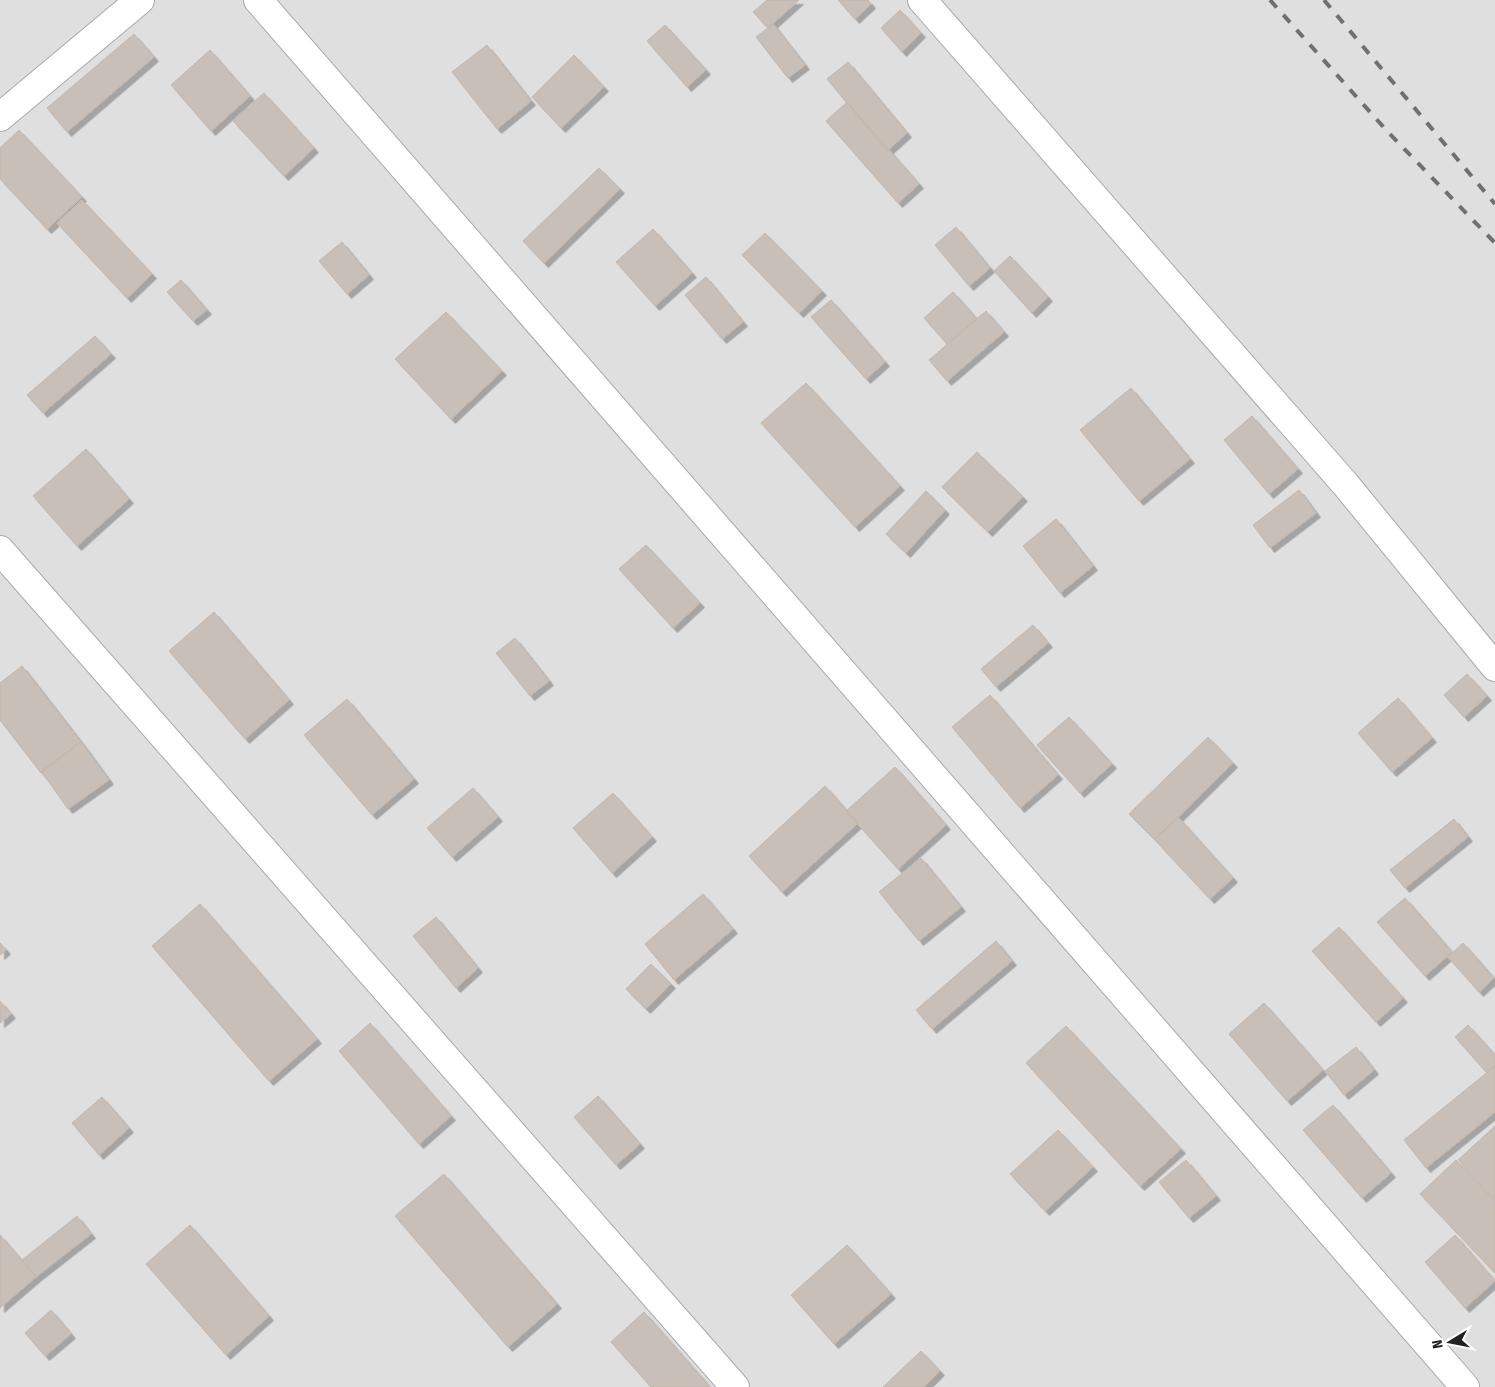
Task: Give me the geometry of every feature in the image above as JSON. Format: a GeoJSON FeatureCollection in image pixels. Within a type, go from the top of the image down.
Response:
{"type":"FeatureCollection","features":[{"type":"Feature","properties":{"kind":"street"},"geometry":{"type":"LineString","coordinates":[[0,117],[140,0]]}},
{"type":"Feature","properties":{"kind":"street"},"geometry":{"type":"LineString","coordinates":[[258,0],[1465,1387]]}},
{"type":"Feature","properties":{"kind":"street"},"geometry":{"type":"LineString","coordinates":[[922,0],[1346,485],[1495,667]]}},
{"type":"Feature","properties":{"kind":"street"},"geometry":{"type":"LineString","coordinates":[[0,550],[735,1387]]}},
{"type":"Feature","properties":{"kind":"shaded area"},"geometry":{"type":"Polygon","coordinates":[[[0,0],[1495,0],[1495,1387],[0,1387],[0,0]]]}},
{"type":"Feature","properties":{"kind":"building"},"geometry":{"type":"Polygon","coordinates":[[[767,0],[799,0],[768,28],[753,12],[767,0]]]}},
{"type":"Feature","properties":{"kind":"building"},"geometry":{"type":"Polygon","coordinates":[[[838,0],[868,0],[871,4],[855,19],[838,0]]]}},
{"type":"Feature","properties":{"kind":"building"},"geometry":{"type":"Polygon","coordinates":[[[900,10],[921,33],[902,52],[881,28],[900,10]]]}},
{"type":"Feature","properties":{"kind":"building"},"geometry":{"type":"Polygon","coordinates":[[[773,24],[805,65],[788,78],[756,37],[773,24]]]}},
{"type":"Feature","properties":{"kind":"building"},"geometry":{"type":"Polygon","coordinates":[[[665,25],[706,70],[687,87],[647,41],[665,25]]]}},
{"type":"Feature","properties":{"kind":"building"},"geometry":{"type":"Polygon","coordinates":[[[134,34],[154,57],[67,132],[47,108],[134,34]]]}},
{"type":"Feature","properties":{"kind":"building"},"geometry":{"type":"Polygon","coordinates":[[[487,45],[531,101],[497,129],[452,72],[487,45]]]}},
{"type":"Feature","properties":{"kind":"building"},"geometry":{"type":"Polygon","coordinates":[[[210,50],[250,96],[211,131],[171,85],[210,50]]]}},
{"type":"Feature","properties":{"kind":"building"},"geometry":{"type":"Polygon","coordinates":[[[574,55],[604,87],[561,128],[532,97],[574,55]]]}},
{"type":"Feature","properties":{"kind":"building"},"geometry":{"type":"Polygon","coordinates":[[[848,62],[907,133],[887,151],[827,79],[848,62]]]}},
{"type":"Feature","properties":{"kind":"building"},"geometry":{"type":"Polygon","coordinates":[[[264,93],[314,148],[284,176],[233,121],[264,93]]]}},
{"type":"Feature","properties":{"kind":"building"},"geometry":{"type":"Polygon","coordinates":[[[847,102],[919,184],[898,203],[826,121],[847,102]]]}},
{"type":"Feature","properties":{"kind":"building"},"geometry":{"type":"Polygon","coordinates":[[[19,130],[82,197],[47,229],[0,179],[0,148],[19,130]]]}},
{"type":"Feature","properties":{"kind":"building"},"geometry":{"type":"Polygon","coordinates":[[[599,168],[620,189],[544,263],[523,241],[599,168]]]}},
{"type":"Feature","properties":{"kind":"building"},"geometry":{"type":"Polygon","coordinates":[[[82,200],[152,274],[127,298],[57,223],[82,200]]]}},
{"type":"Feature","properties":{"kind":"building"},"geometry":{"type":"Polygon","coordinates":[[[956,227],[990,268],[969,286],[935,245],[956,227]]]}},
{"type":"Feature","properties":{"kind":"building"},"geometry":{"type":"Polygon","coordinates":[[[653,229],[692,273],[655,306],[616,262],[653,229]]]}},
{"type":"Feature","properties":{"kind":"building"},"geometry":{"type":"Polygon","coordinates":[[[765,233],[822,291],[799,313],[742,255],[765,233]]]}},
{"type":"Feature","properties":{"kind":"building"},"geometry":{"type":"Polygon","coordinates":[[[342,242],[369,275],[347,294],[319,261],[342,242]]]}},
{"type":"Feature","properties":{"kind":"building"},"geometry":{"type":"Polygon","coordinates":[[[1010,256],[1048,297],[1032,313],[994,271],[1010,256]]]}},
{"type":"Feature","properties":{"kind":"building"},"geometry":{"type":"Polygon","coordinates":[[[706,277],[743,322],[722,339],[685,295],[706,277]]]}},
{"type":"Feature","properties":{"kind":"building"},"geometry":{"type":"Polygon","coordinates":[[[181,280],[207,310],[193,321],[167,292],[181,280]]]}},
{"type":"Feature","properties":{"kind":"building"},"geometry":{"type":"Polygon","coordinates":[[[953,292],[977,319],[947,344],[924,318],[953,292]]]}},
{"type":"Feature","properties":{"kind":"building"},"geometry":{"type":"Polygon","coordinates":[[[831,300],[885,362],[866,379],[811,317],[831,300]]]}},
{"type":"Feature","properties":{"kind":"building"},"geometry":{"type":"Polygon","coordinates":[[[986,311],[1004,332],[947,381],[929,360],[986,311]]]}},
{"type":"Feature","properties":{"kind":"building"},"geometry":{"type":"Polygon","coordinates":[[[446,312],[502,371],[451,419],[395,359],[446,312]]]}},
{"type":"Feature","properties":{"kind":"building"},"geometry":{"type":"Polygon","coordinates":[[[95,336],[111,354],[43,413],[27,395],[95,336]]]}},
{"type":"Feature","properties":{"kind":"building"},"geometry":{"type":"Polygon","coordinates":[[[806,383],[900,486],[855,527],[761,423],[806,383]]]}},
{"type":"Feature","properties":{"kind":"building"},"geometry":{"type":"Polygon","coordinates":[[[1131,388],[1190,459],[1139,501],[1080,430],[1131,388]]]}},
{"type":"Feature","properties":{"kind":"building"},"geometry":{"type":"Polygon","coordinates":[[[1252,416],[1298,469],[1269,494],[1224,440],[1252,416]]]}},
{"type":"Feature","properties":{"kind":"building"},"geometry":{"type":"Polygon","coordinates":[[[86,449],[129,499],[77,546],[33,496],[86,449]]]}},
{"type":"Feature","properties":{"kind":"building"},"geometry":{"type":"Polygon","coordinates":[[[977,452],[1023,497],[988,532],[942,487],[977,452]]]}},
{"type":"Feature","properties":{"kind":"building"},"geometry":{"type":"Polygon","coordinates":[[[1299,490],[1316,513],[1270,548],[1253,525],[1299,490]]]}},
{"type":"Feature","properties":{"kind":"building"},"geometry":{"type":"Polygon","coordinates":[[[926,491],[945,510],[906,553],[886,534],[926,491]]]}},
{"type":"Feature","properties":{"kind":"building"},"geometry":{"type":"Polygon","coordinates":[[[1056,519],[1093,566],[1060,593],[1023,546],[1056,519]]]}},
{"type":"Feature","properties":{"kind":"building"},"geometry":{"type":"Polygon","coordinates":[[[646,545],[700,603],[673,628],[619,569],[646,545]]]}},
{"type":"Feature","properties":{"kind":"building"},"geometry":{"type":"Polygon","coordinates":[[[214,612],[289,700],[245,739],[169,651],[214,612]]]}},
{"type":"Feature","properties":{"kind":"building"},"geometry":{"type":"Polygon","coordinates":[[[1033,625],[1048,643],[996,687],[981,669],[1033,625]]]}},
{"type":"Feature","properties":{"kind":"building"},"geometry":{"type":"Polygon","coordinates":[[[515,638],[549,681],[530,696],[496,653],[515,638]]]}},
{"type":"Feature","properties":{"kind":"building"},"geometry":{"type":"Polygon","coordinates":[[[22,666],[81,742],[41,773],[0,720],[0,683],[22,666]]]}},
{"type":"Feature","properties":{"kind":"building"},"geometry":{"type":"Polygon","coordinates":[[[1467,674],[1487,696],[1464,717],[1444,695],[1467,674]]]}},
{"type":"Feature","properties":{"kind":"building"},"geometry":{"type":"Polygon","coordinates":[[[990,695],[1058,775],[1020,808],[952,727],[990,695]]]}},
{"type":"Feature","properties":{"kind":"building"},"geometry":{"type":"Polygon","coordinates":[[[1398,698],[1432,738],[1392,772],[1358,733],[1398,698]]]}},
{"type":"Feature","properties":{"kind":"building"},"geometry":{"type":"Polygon","coordinates":[[[347,699],[414,779],[372,815],[304,735],[347,699]]]}},
{"type":"Feature","properties":{"kind":"building"},"geometry":{"type":"Polygon","coordinates":[[[1069,717],[1112,764],[1080,793],[1037,745],[1069,717]]]}},
{"type":"Feature","properties":{"kind":"building"},"geometry":{"type":"Polygon","coordinates":[[[1208,737],[1233,763],[1155,840],[1129,814],[1208,737]]]}},
{"type":"Feature","properties":{"kind":"building"},"geometry":{"type":"Polygon","coordinates":[[[81,742],[109,780],[68,809],[41,771],[81,742]]]}},
{"type":"Feature","properties":{"kind":"building"},"geometry":{"type":"Polygon","coordinates":[[[895,767],[946,825],[898,869],[846,811],[895,767]]]}},
{"type":"Feature","properties":{"kind":"building"},"geometry":{"type":"Polygon","coordinates":[[[825,786],[858,823],[782,892],[749,856],[825,786]]]}},
{"type":"Feature","properties":{"kind":"building"},"geometry":{"type":"Polygon","coordinates":[[[473,788],[498,817],[452,857],[427,828],[473,788]]]}},
{"type":"Feature","properties":{"kind":"building"},"geometry":{"type":"Polygon","coordinates":[[[613,793],[652,837],[612,873],[573,828],[613,793]]]}},
{"type":"Feature","properties":{"kind":"building"},"geometry":{"type":"Polygon","coordinates":[[[1178,817],[1233,878],[1210,899],[1154,839],[1178,817]]]}},
{"type":"Feature","properties":{"kind":"building"},"geometry":{"type":"Polygon","coordinates":[[[1454,819],[1468,837],[1405,888],[1390,870],[1454,819]]]}},
{"type":"Feature","properties":{"kind":"building"},"geometry":{"type":"Polygon","coordinates":[[[921,858],[961,907],[919,941],[879,892],[921,858]]]}},
{"type":"Feature","properties":{"kind":"building"},"geometry":{"type":"Polygon","coordinates":[[[703,894],[733,929],[674,980],[645,944],[703,894]]]}},
{"type":"Feature","properties":{"kind":"building"},"geometry":{"type":"Polygon","coordinates":[[[1405,898],[1452,952],[1425,976],[1377,922],[1405,898]]]}},
{"type":"Feature","properties":{"kind":"building"},"geometry":{"type":"Polygon","coordinates":[[[200,904],[317,1039],[269,1081],[152,946],[200,904]]]}},
{"type":"Feature","properties":{"kind":"building"},"geometry":{"type":"Polygon","coordinates":[[[436,917],[478,968],[456,988],[413,936],[436,917]]]}},
{"type":"Feature","properties":{"kind":"building"},"geometry":{"type":"Polygon","coordinates":[[[1339,927],[1403,998],[1376,1022],[1312,951],[1339,927]]]}},
{"type":"Feature","properties":{"kind":"building"},"geometry":{"type":"Polygon","coordinates":[[[996,941],[1012,961],[932,1029],[916,1010],[996,941]]]}},
{"type":"Feature","properties":{"kind":"building"},"geometry":{"type":"Polygon","coordinates":[[[0,943],[6,950],[0,955],[0,943]]]}},
{"type":"Feature","properties":{"kind":"building"},"geometry":{"type":"Polygon","coordinates":[[[1463,943],[1494,978],[1479,992],[1448,957],[1463,943]]]}},
{"type":"Feature","properties":{"kind":"building"},"geometry":{"type":"Polygon","coordinates":[[[651,964],[671,984],[646,1009],[626,989],[651,964]]]}},
{"type":"Feature","properties":{"kind":"building"},"geometry":{"type":"Polygon","coordinates":[[[0,1001],[11,1014],[0,1023],[0,1001]]]}},
{"type":"Feature","properties":{"kind":"building"},"geometry":{"type":"Polygon","coordinates":[[[1264,1003],[1323,1070],[1287,1101],[1229,1034],[1264,1003]]]}},
{"type":"Feature","properties":{"kind":"building"},"geometry":{"type":"Polygon","coordinates":[[[370,1023],[451,1116],[419,1144],[339,1051],[370,1023]]]}},
{"type":"Feature","properties":{"kind":"building"},"geometry":{"type":"Polygon","coordinates":[[[1468,1025],[1495,1055],[1495,1065],[1487,1073],[1455,1037],[1468,1025]]]}},
{"type":"Feature","properties":{"kind":"building"},"geometry":{"type":"Polygon","coordinates":[[[1066,1026],[1181,1149],[1140,1186],[1026,1063],[1066,1026]]]}},
{"type":"Feature","properties":{"kind":"building"},"geometry":{"type":"Polygon","coordinates":[[[1356,1047],[1374,1070],[1344,1095],[1325,1071],[1356,1047]]]}},
{"type":"Feature","properties":{"kind":"building"},"geometry":{"type":"Polygon","coordinates":[[[1495,1066],[1495,1112],[1426,1168],[1404,1140],[1495,1066]]]}},
{"type":"Feature","properties":{"kind":"building"},"geometry":{"type":"Polygon","coordinates":[[[598,1096],[640,1144],[616,1165],[574,1117],[598,1096]]]}},
{"type":"Feature","properties":{"kind":"building"},"geometry":{"type":"Polygon","coordinates":[[[102,1097],[129,1128],[99,1155],[72,1123],[102,1097]]]}},
{"type":"Feature","properties":{"kind":"building"},"geometry":{"type":"Polygon","coordinates":[[[1333,1105],[1391,1173],[1362,1198],[1303,1130],[1333,1105]]]}},
{"type":"Feature","properties":{"kind":"building"},"geometry":{"type":"Polygon","coordinates":[[[1495,1126],[1495,1199],[1494,1199],[1458,1160],[1495,1126]]]}},
{"type":"Feature","properties":{"kind":"building"},"geometry":{"type":"Polygon","coordinates":[[[1058,1130],[1093,1167],[1045,1211],[1010,1174],[1058,1130]]]}},
{"type":"Feature","properties":{"kind":"building"},"geometry":{"type":"Polygon","coordinates":[[[1186,1160],[1216,1196],[1189,1218],[1159,1182],[1186,1160]]]}},
{"type":"Feature","properties":{"kind":"building"},"geometry":{"type":"Polygon","coordinates":[[[1456,1160],[1495,1202],[1495,1273],[1420,1194],[1456,1160]]]}},
{"type":"Feature","properties":{"kind":"building"},"geometry":{"type":"Polygon","coordinates":[[[444,1174],[557,1304],[508,1347],[395,1216],[444,1174]]]}},
{"type":"Feature","properties":{"kind":"building"},"geometry":{"type":"Polygon","coordinates":[[[77,1216],[91,1234],[36,1277],[22,1260],[77,1216]]]}},
{"type":"Feature","properties":{"kind":"building"},"geometry":{"type":"Polygon","coordinates":[[[190,1225],[269,1316],[226,1355],[146,1264],[190,1225]]]}},
{"type":"Feature","properties":{"kind":"building"},"geometry":{"type":"Polygon","coordinates":[[[0,1235],[36,1277],[0,1308],[0,1235]]]}},
{"type":"Feature","properties":{"kind":"building"},"geometry":{"type":"Polygon","coordinates":[[[1455,1235],[1495,1281],[1465,1308],[1425,1262],[1455,1235]]]}},
{"type":"Feature","properties":{"kind":"building"},"geometry":{"type":"Polygon","coordinates":[[[847,1245],[891,1294],[834,1344],[791,1295],[847,1245]]]}},
{"type":"Feature","properties":{"kind":"building"},"geometry":{"type":"Polygon","coordinates":[[[51,1310],[71,1334],[45,1356],[25,1333],[51,1310]]]}},
{"type":"Feature","properties":{"kind":"building"},"geometry":{"type":"Polygon","coordinates":[[[644,1312],[710,1387],[651,1387],[611,1342],[644,1312]]]}},
{"type":"Feature","properties":{"kind":"building"},"geometry":{"type":"Polygon","coordinates":[[[921,1351],[940,1371],[924,1387],[883,1387],[921,1351]]]}},
{"type":"Feature","properties":{"kind":"railway"},"geometry":{"type":"LineString","coordinates":[[1270,0],[1387,131],[1495,243]]}},
{"type":"Feature","properties":{"kind":"railway"},"geometry":{"type":"LineString","coordinates":[[1324,0],[1495,204]]}}]}
